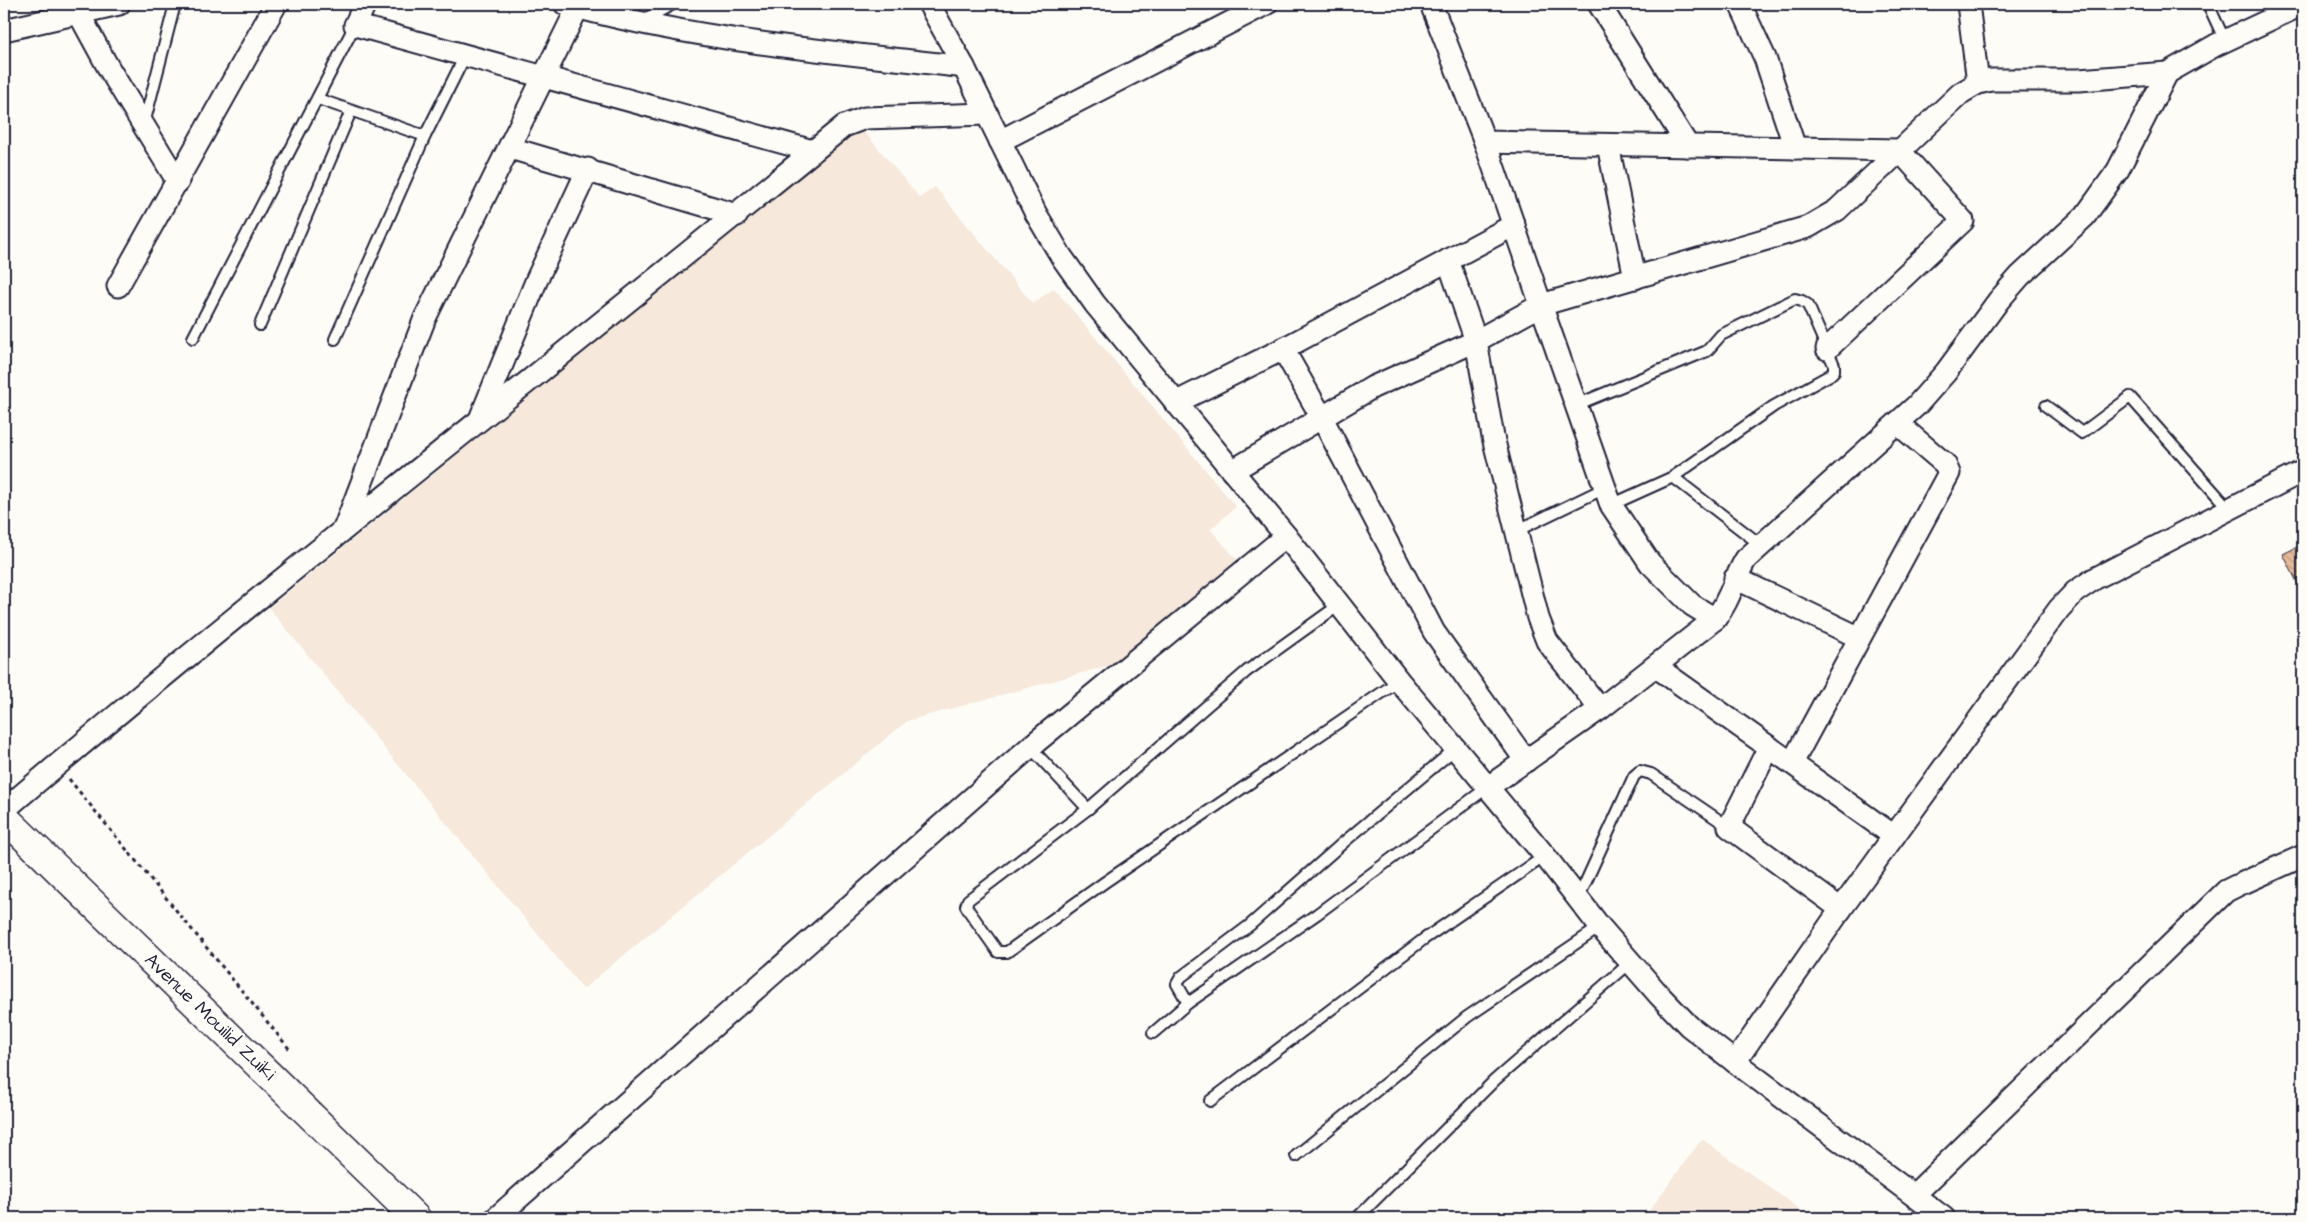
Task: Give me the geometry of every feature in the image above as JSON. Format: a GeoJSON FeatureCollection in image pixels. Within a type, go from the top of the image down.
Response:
{"type":"FeatureCollection","features":[{"type":"Feature","properties":{"kind":"main road","name":"Avenue Mouilid Zuiki"},"geometry":{"type":"LineString","coordinates":[[4,817],[416,1218]]}},
{"type":"Feature","properties":{"kind":"street"},"geometry":{"type":"LineString","coordinates":[[4,30],[119,4]]}},
{"type":"Feature","properties":{"kind":"street"},"geometry":{"type":"LineString","coordinates":[[118,286],[178,182],[276,4]]}},
{"type":"Feature","properties":{"kind":"street"},"geometry":{"type":"LineString","coordinates":[[365,4],[355,25],[813,151]]}},
{"type":"Feature","properties":{"kind":"street"},"geometry":{"type":"LineString","coordinates":[[929,4],[964,67],[1035,212],[1061,256],[1095,304],[1286,536],[1399,681],[1544,856],[1600,927],[1689,1026],[1944,1218]]}},
{"type":"Feature","properties":{"kind":"street"},"geometry":{"type":"LineString","coordinates":[[1000,141],[1266,4]]}},
{"type":"Feature","properties":{"kind":"street"},"geometry":{"type":"LineString","coordinates":[[1431,4],[1485,142],[1608,496],[1650,563],[1692,605],[1715,619]]}},
{"type":"Feature","properties":{"kind":"street"},"geometry":{"type":"LineString","coordinates":[[1599,4],[1688,146]]}},
{"type":"Feature","properties":{"kind":"street"},"geometry":{"type":"LineString","coordinates":[[1740,4],[1765,58],[1795,148]]}},
{"type":"Feature","properties":{"kind":"street"},"geometry":{"type":"LineString","coordinates":[[1968,4],[1978,83]]}},
{"type":"Feature","properties":{"kind":"street"},"geometry":{"type":"LineString","coordinates":[[1232,471],[1321,416],[1373,387],[1476,341],[1541,305],[1808,227],[1837,210],[1961,93],[1978,83],[1991,80],[2079,80],[2167,73],[2225,41],[2303,4]]}},
{"type":"Feature","properties":{"kind":"street"},"geometry":{"type":"LineString","coordinates":[[344,530],[425,318],[510,148],[543,77],[571,6],[638,23],[700,35],[964,67]]}},
{"type":"Feature","properties":{"kind":"street"},"geometry":{"type":"LineString","coordinates":[[78,12],[178,182]]}},
{"type":"Feature","properties":{"kind":"street"},"geometry":{"type":"LineString","coordinates":[[1488,788],[1600,709],[1715,619],[1723,609],[1735,578],[1746,559],[1838,479],[1917,405],[1946,372],[1999,300],[2020,276],[2085,216],[2102,195],[2118,170],[2167,73]]}},
{"type":"Feature","properties":{"kind":"street"},"geometry":{"type":"LineString","coordinates":[[4,810],[479,420],[738,215],[844,126],[865,118],[987,114]]}},
{"type":"Feature","properties":{"kind":"street"},"geometry":{"type":"LineString","coordinates":[[1485,142],[1899,150],[1963,221],[1827,349]]}},
{"type":"Feature","properties":{"kind":"street"},"geometry":{"type":"LineString","coordinates":[[1608,145],[1635,278]]}},
{"type":"Feature","properties":{"kind":"street"},"geometry":{"type":"LineString","coordinates":[[510,148],[588,169],[738,215]]}},
{"type":"Feature","properties":{"kind":"street"},"geometry":{"type":"LineString","coordinates":[[479,420],[536,279],[588,169]]}},
{"type":"Feature","properties":{"kind":"street"},"geometry":{"type":"LineString","coordinates":[[1175,403],[1283,349],[1514,225]]}},
{"type":"Feature","properties":{"kind":"street"},"geometry":{"type":"LineString","coordinates":[[1448,260],[1476,341],[1493,437],[1538,618],[1547,641],[1600,709]]}},
{"type":"Feature","properties":{"kind":"street"},"geometry":{"type":"LineString","coordinates":[[1283,349],[1321,416],[1404,579],[1434,632],[1526,761]]}},
{"type":"Feature","properties":{"kind":"street"},"geometry":{"type":"LineString","coordinates":[[1792,763],[1858,637],[1949,473],[1945,464],[1897,423]]}},
{"type":"Feature","properties":{"kind":"street"},"geometry":{"type":"LineString","coordinates":[[1735,1062],[1841,909],[2059,608],[2075,592],[2094,579],[2229,509],[2299,470]]}},
{"type":"Feature","properties":{"kind":"street"},"geometry":{"type":"LineString","coordinates":[[496,1218],[1030,747],[1286,536]]}},
{"type":"Feature","properties":{"kind":"street"},"geometry":{"type":"LineString","coordinates":[[1735,578],[1858,637]]}},
{"type":"Feature","properties":{"kind":"street"},"geometry":{"type":"LineString","coordinates":[[1655,666],[1894,836]]}},
{"type":"Feature","properties":{"kind":"street"},"geometry":{"type":"LineString","coordinates":[[1769,747],[1729,827],[1841,909]]}},
{"type":"Feature","properties":{"kind":"street"},"geometry":{"type":"LineString","coordinates":[[1914,1195],[2226,891],[2303,856]]}},
{"type":"Feature","properties":{"kind":"lane"},"geometry":{"type":"LineString","coordinates":[[144,126],[175,4]]}},
{"type":"Feature","properties":{"kind":"lane"},"geometry":{"type":"LineString","coordinates":[[638,23],[673,4]]}},
{"type":"Feature","properties":{"kind":"lane"},"geometry":{"type":"LineString","coordinates":[[2208,4],[2225,41]]}},
{"type":"Feature","properties":{"kind":"lane"},"geometry":{"type":"LineString","coordinates":[[193,338],[355,25]]}},
{"type":"Feature","properties":{"kind":"lane"},"geometry":{"type":"LineString","coordinates":[[336,339],[425,136],[465,56]]}},
{"type":"Feature","properties":{"kind":"lane"},"geometry":{"type":"LineString","coordinates":[[318,99],[425,136]]}},
{"type":"Feature","properties":{"kind":"lane"},"geometry":{"type":"LineString","coordinates":[[260,325],[352,111]]}},
{"type":"Feature","properties":{"kind":"lane"},"geometry":{"type":"LineString","coordinates":[[1516,531],[1608,496],[1673,477],[1774,406],[1830,375],[1834,371],[1834,365],[1808,305],[1795,299],[1721,335],[1707,351],[1576,405]]}},
{"type":"Feature","properties":{"kind":"lane"},"geometry":{"type":"LineString","coordinates":[[2046,406],[2082,433],[2130,397],[2229,509]]}},
{"type":"Feature","properties":{"kind":"lane"},"geometry":{"type":"LineString","coordinates":[[1673,477],[1761,545]]}},
{"type":"Feature","properties":{"kind":"lane"},"geometry":{"type":"LineString","coordinates":[[1339,605],[1247,671],[1088,809],[968,900],[966,906],[998,952],[1007,952],[1105,882],[1399,681]]}},
{"type":"Feature","properties":{"kind":"lane"},"geometry":{"type":"LineString","coordinates":[[1030,747],[1088,809]]}},
{"type":"Feature","properties":{"kind":"lane"},"geometry":{"type":"LineString","coordinates":[[1188,1003],[1177,984],[1181,977],[1250,925],[1344,842],[1455,749]]}},
{"type":"Feature","properties":{"kind":"lane"},"geometry":{"type":"LineString","coordinates":[[1578,899],[1634,776],[1640,772],[1651,774],[1729,827]]}},
{"type":"Feature","properties":{"kind":"lane"},"geometry":{"type":"LineString","coordinates":[[1153,1033],[1188,1003],[1317,914],[1488,788]]}},
{"type":"Feature","properties":{"kind":"lane"},"geometry":{"type":"LineString","coordinates":[[1210,1101],[1424,940],[1544,856]]}},
{"type":"Feature","properties":{"kind":"lane"},"geometry":{"type":"LineString","coordinates":[[1296,1156],[1467,1017],[1600,927]]}},
{"type":"Feature","properties":{"kind":"lane"},"geometry":{"type":"LineString","coordinates":[[1357,1218],[1496,1080],[1631,962]]}},
{"type":"Feature","properties":{"kind":"path"},"geometry":{"type":"LineString","coordinates":[[58,764],[292,1051]]}},
{"type":"Feature","properties":{"kind":"shaded area"},"geometry":{"type":"Polygon","coordinates":[[[860,127],[920,198],[935,187],[1033,304],[1054,288],[1236,507],[1210,529],[1239,562],[1114,664],[907,721],[583,989],[269,608],[860,127]]]}},
{"type":"Feature","properties":{"kind":"shaded area"},"geometry":{"type":"Polygon","coordinates":[[[1702,1139],[1812,1218],[1644,1218],[1702,1139]]]}},
{"type":"Feature","properties":{"kind":"building"},"geometry":{"type":"Polygon","coordinates":[[[2303,544],[2303,594],[2283,554],[2303,544]]]}}]}
